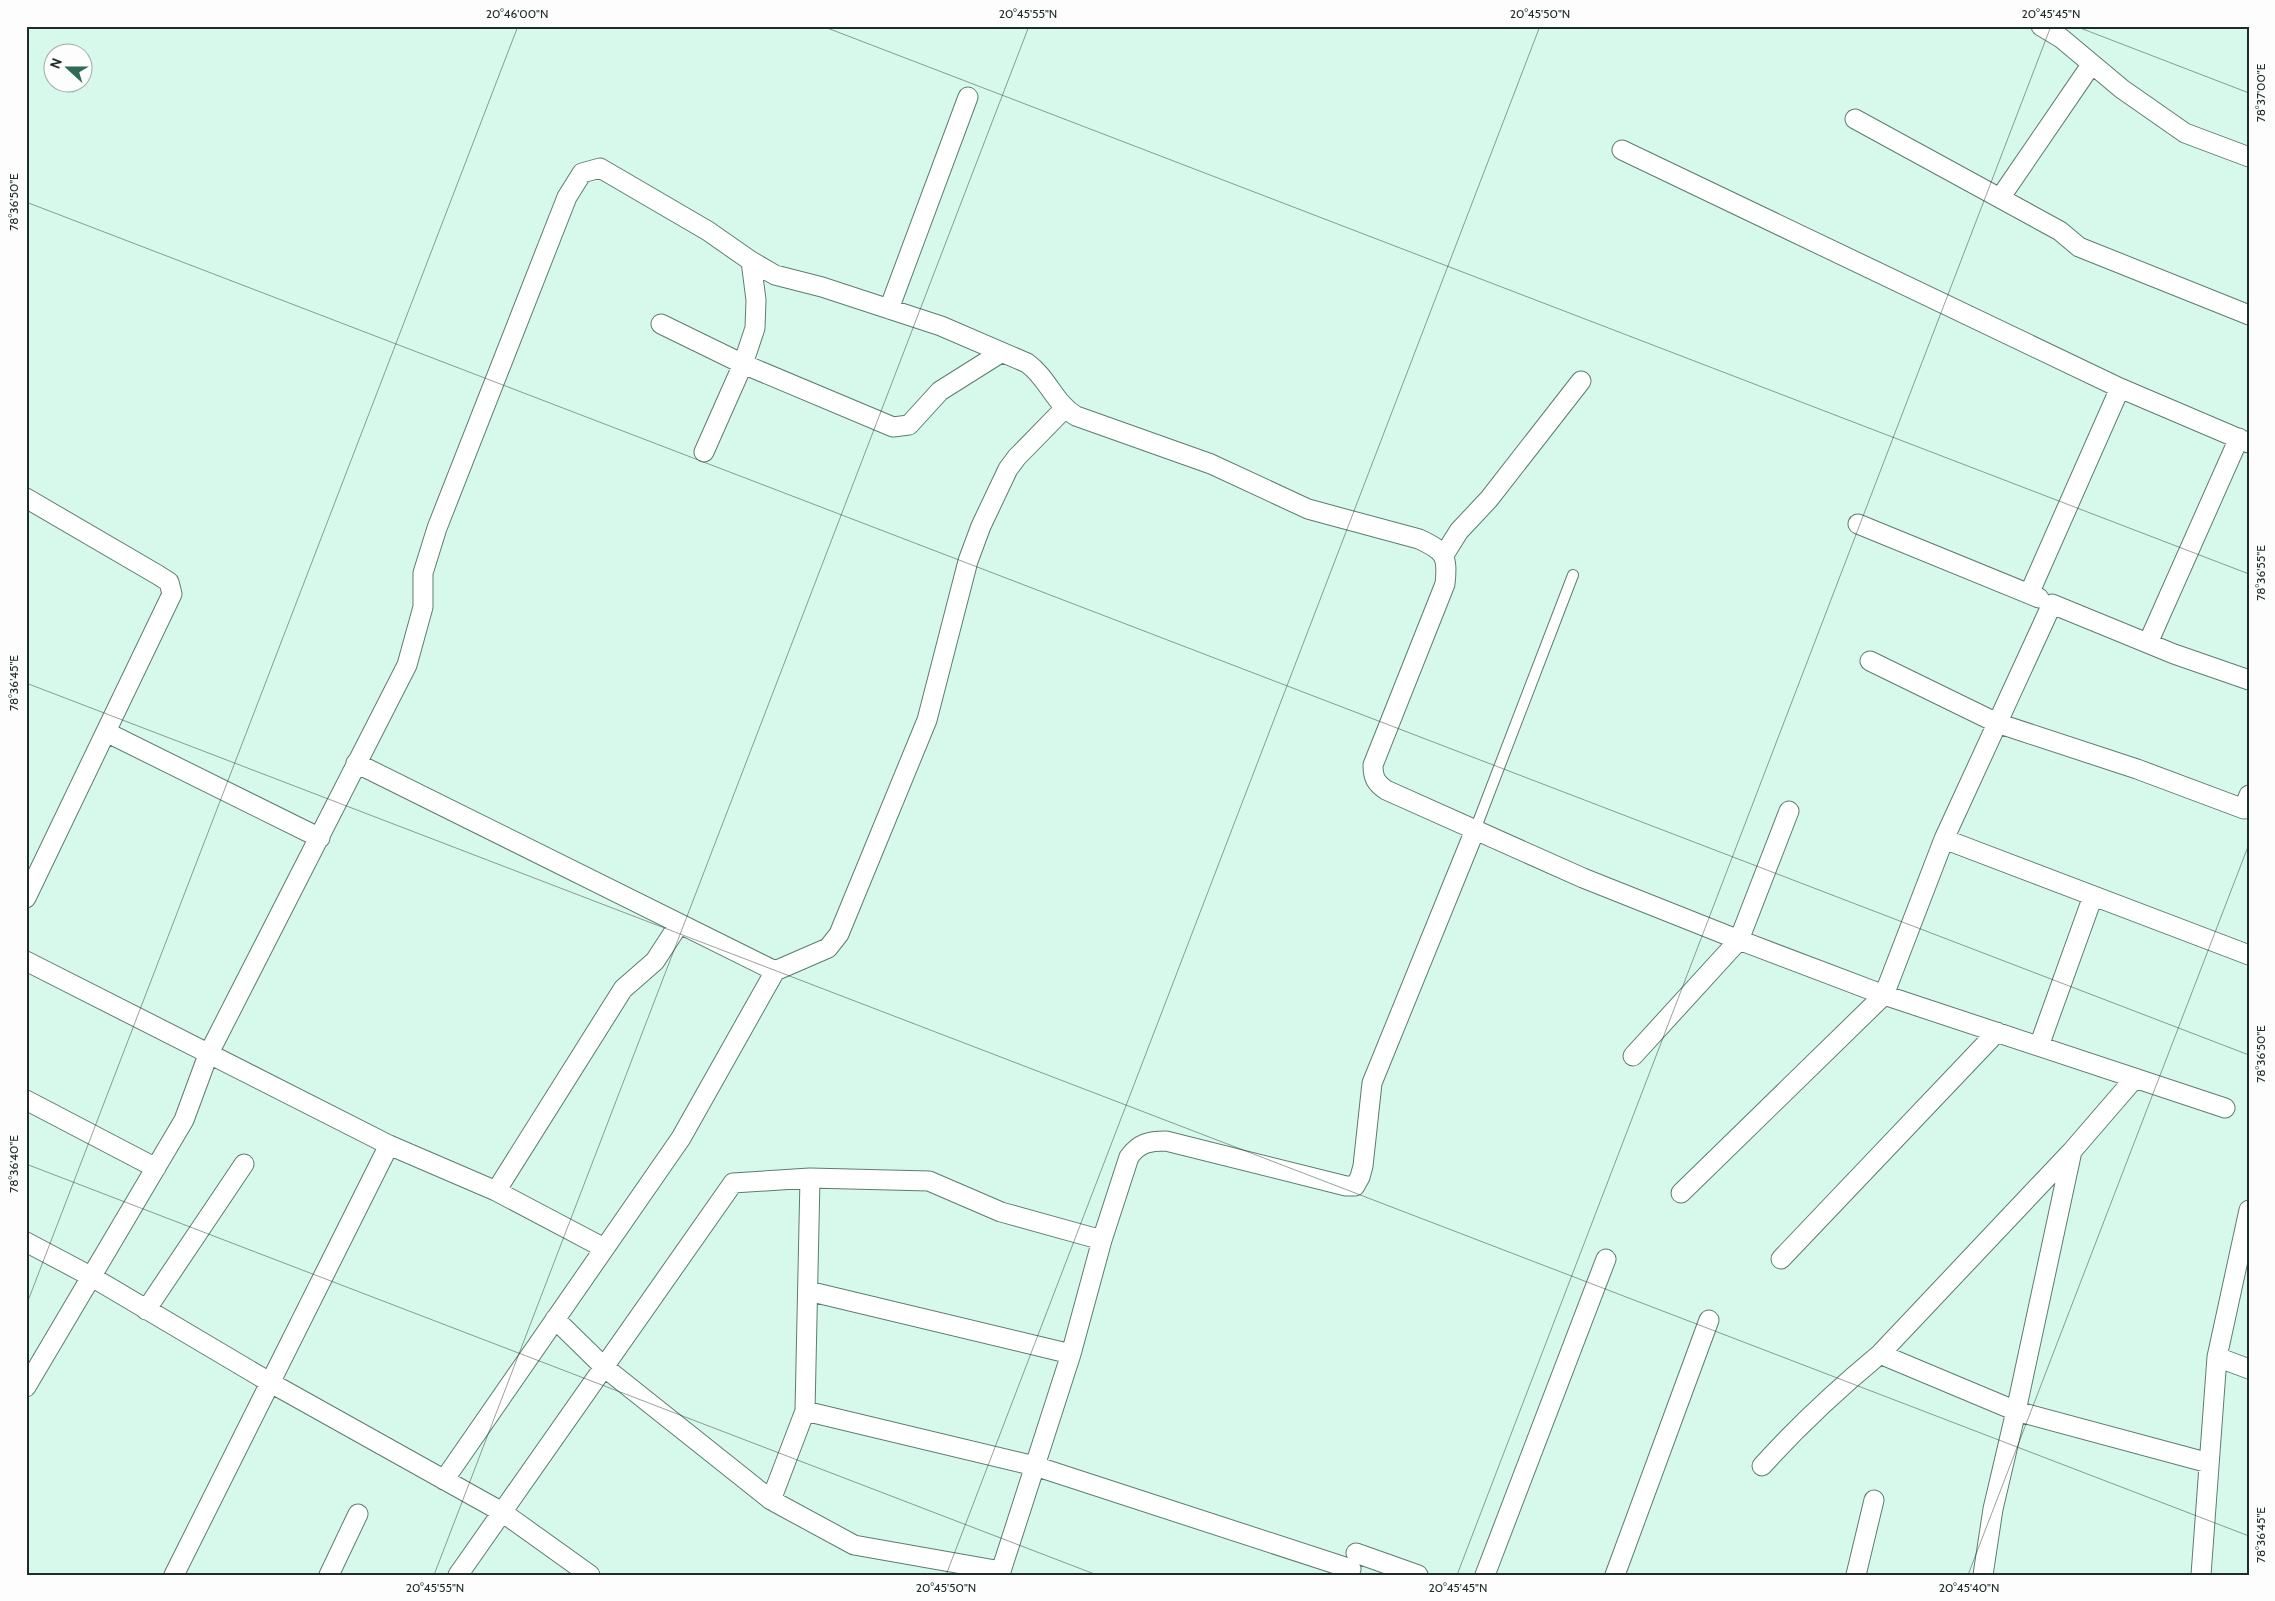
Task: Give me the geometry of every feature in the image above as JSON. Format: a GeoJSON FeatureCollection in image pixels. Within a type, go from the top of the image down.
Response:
{"type":"FeatureCollection","features":[{"type":"Feature","properties":{"kind":"street"},"geometry":{"type":"LineString","coordinates":[[2041,26],[2061,38],[2091,64],[2185,133],[2249,157]]}},
{"type":"Feature","properties":{"kind":"street"},"geometry":{"type":"LineString","coordinates":[[2000,198],[2091,64]]}},
{"type":"Feature","properties":{"kind":"street"},"geometry":{"type":"LineString","coordinates":[[889,309],[968,97]]}},
{"type":"Feature","properties":{"kind":"street"},"geometry":{"type":"LineString","coordinates":[[1855,119],[2060,232],[2079,247],[2249,315]]}},
{"type":"Feature","properties":{"kind":"street"},"geometry":{"type":"LineString","coordinates":[[1622,150],[2120,388],[2244,441],[2148,643]]}},
{"type":"Feature","properties":{"kind":"street"},"geometry":{"type":"LineString","coordinates":[[26,1387],[184,1120],[208,1055],[407,665],[423,607],[423,573],[437,528],[567,197],[582,173],[600,168],[708,231],[751,262],[775,275],[941,326],[1028,363],[1038,371],[1064,409],[1084,419],[1211,464],[1308,509],[1419,540],[1432,546],[1444,555],[1447,566],[1445,584],[1373,766],[1373,776],[1378,785],[1386,790],[1592,882],[1884,995],[2225,1108]]}},
{"type":"Feature","properties":{"kind":"street"},"geometry":{"type":"LineString","coordinates":[[704,452],[744,364],[755,328],[756,300],[751,262]]}},
{"type":"Feature","properties":{"kind":"street"},"geometry":{"type":"LineString","coordinates":[[661,324],[744,364],[893,428],[909,425],[940,391],[1002,352]]}},
{"type":"Feature","properties":{"kind":"street"},"geometry":{"type":"LineString","coordinates":[[1444,555],[1459,531],[1489,499],[1581,381]]}},
{"type":"Feature","properties":{"kind":"street"},"geometry":{"type":"LineString","coordinates":[[2029,594],[2120,388]]}},
{"type":"Feature","properties":{"kind":"street"},"geometry":{"type":"LineString","coordinates":[[444,1480],[681,1138],[775,971],[828,948],[839,934],[926,720],[968,561],[981,526],[1008,469],[1017,457],[1064,409]]}},
{"type":"Feature","properties":{"kind":"street"},"geometry":{"type":"LineString","coordinates":[[26,498],[169,582],[172,594],[26,898]]}},
{"type":"Feature","properties":{"kind":"street"},"geometry":{"type":"LineString","coordinates":[[1858,524],[2148,643],[2249,680]]}},
{"type":"Feature","properties":{"kind":"street"},"geometry":{"type":"LineString","coordinates":[[1681,1193],[1884,995],[1944,839],[2052,604]]}},
{"type":"Feature","properties":{"kind":"street"},"geometry":{"type":"LineString","coordinates":[[1870,661],[1997,723],[2247,805]]}},
{"type":"Feature","properties":{"kind":"street"},"geometry":{"type":"LineString","coordinates":[[106,732],[320,838]]}},
{"type":"Feature","properties":{"kind":"street"},"geometry":{"type":"LineString","coordinates":[[356,764],[775,971]]}},
{"type":"Feature","properties":{"kind":"street"},"geometry":{"type":"LineString","coordinates":[[1633,1056],[1739,940],[1789,810]]}},
{"type":"Feature","properties":{"kind":"street"},"geometry":{"type":"LineString","coordinates":[[555,1319],[604,1367],[771,1500],[854,1545],[1005,1573],[1035,1466],[1071,1354],[1102,1240],[1129,1157],[1136,1147],[1150,1141],[1166,1141],[1346,1186],[1355,1186],[1363,1166],[1368,1103],[1372,1083],[1475,830]]}},
{"type":"Feature","properties":{"kind":"street"},"geometry":{"type":"LineString","coordinates":[[1944,839],[2249,955]]}},
{"type":"Feature","properties":{"kind":"street"},"geometry":{"type":"LineString","coordinates":[[2039,1046],[2093,896]]}},
{"type":"Feature","properties":{"kind":"street"},"geometry":{"type":"LineString","coordinates":[[496,1192],[623,989],[655,961],[679,924]]}},
{"type":"Feature","properties":{"kind":"street"},"geometry":{"type":"LineString","coordinates":[[26,961],[208,1055],[389,1145],[496,1192],[604,1248]]}},
{"type":"Feature","properties":{"kind":"street"},"geometry":{"type":"LineString","coordinates":[[1781,1259],[1997,1032]]}},
{"type":"Feature","properties":{"kind":"street"},"geometry":{"type":"LineString","coordinates":[[1762,1466],[1782,1444],[1880,1354],[2072,1151],[2135,1078]]}},
{"type":"Feature","properties":{"kind":"street"},"geometry":{"type":"LineString","coordinates":[[26,1100],[156,1168]]}},
{"type":"Feature","properties":{"kind":"street"},"geometry":{"type":"LineString","coordinates":[[174,1575],[389,1145]]}},
{"type":"Feature","properties":{"kind":"street"},"geometry":{"type":"LineString","coordinates":[[1983,1575],[1993,1509],[2072,1151]]}},
{"type":"Feature","properties":{"kind":"street"},"geometry":{"type":"LineString","coordinates":[[146,1310],[244,1164]]}},
{"type":"Feature","properties":{"kind":"street"},"geometry":{"type":"LineString","coordinates":[[458,1575],[734,1183],[810,1178],[929,1181],[1001,1212],[1102,1240]]}},
{"type":"Feature","properties":{"kind":"street"},"geometry":{"type":"LineString","coordinates":[[771,1500],[805,1411],[810,1178]]}},
{"type":"Feature","properties":{"kind":"street"},"geometry":{"type":"LineString","coordinates":[[2201,1575],[2217,1357],[2249,1210]]}},
{"type":"Feature","properties":{"kind":"street"},"geometry":{"type":"LineString","coordinates":[[26,1242],[92,1277],[271,1384],[502,1512],[590,1575]]}},
{"type":"Feature","properties":{"kind":"street"},"geometry":{"type":"LineString","coordinates":[[1485,1575],[1606,1259]]}},
{"type":"Feature","properties":{"kind":"street"},"geometry":{"type":"LineString","coordinates":[[808,1291],[1071,1354]]}},
{"type":"Feature","properties":{"kind":"street"},"geometry":{"type":"LineString","coordinates":[[1615,1575],[1709,1320]]}},
{"type":"Feature","properties":{"kind":"street"},"geometry":{"type":"LineString","coordinates":[[1880,1354],[2016,1411],[2210,1462]]}},
{"type":"Feature","properties":{"kind":"street"},"geometry":{"type":"LineString","coordinates":[[2217,1357],[2249,1369]]}},
{"type":"Feature","properties":{"kind":"street"},"geometry":{"type":"LineString","coordinates":[[805,1411],[1035,1466],[1354,1561],[1418,1575]]}},
{"type":"Feature","properties":{"kind":"street"},"geometry":{"type":"LineString","coordinates":[[1856,1575],[1874,1500]]}},
{"type":"Feature","properties":{"kind":"street"},"geometry":{"type":"LineString","coordinates":[[329,1575],[358,1514]]}},
{"type":"Feature","properties":{"kind":"lane"},"geometry":{"type":"LineString","coordinates":[[1475,830],[1573,574]]}}]}
